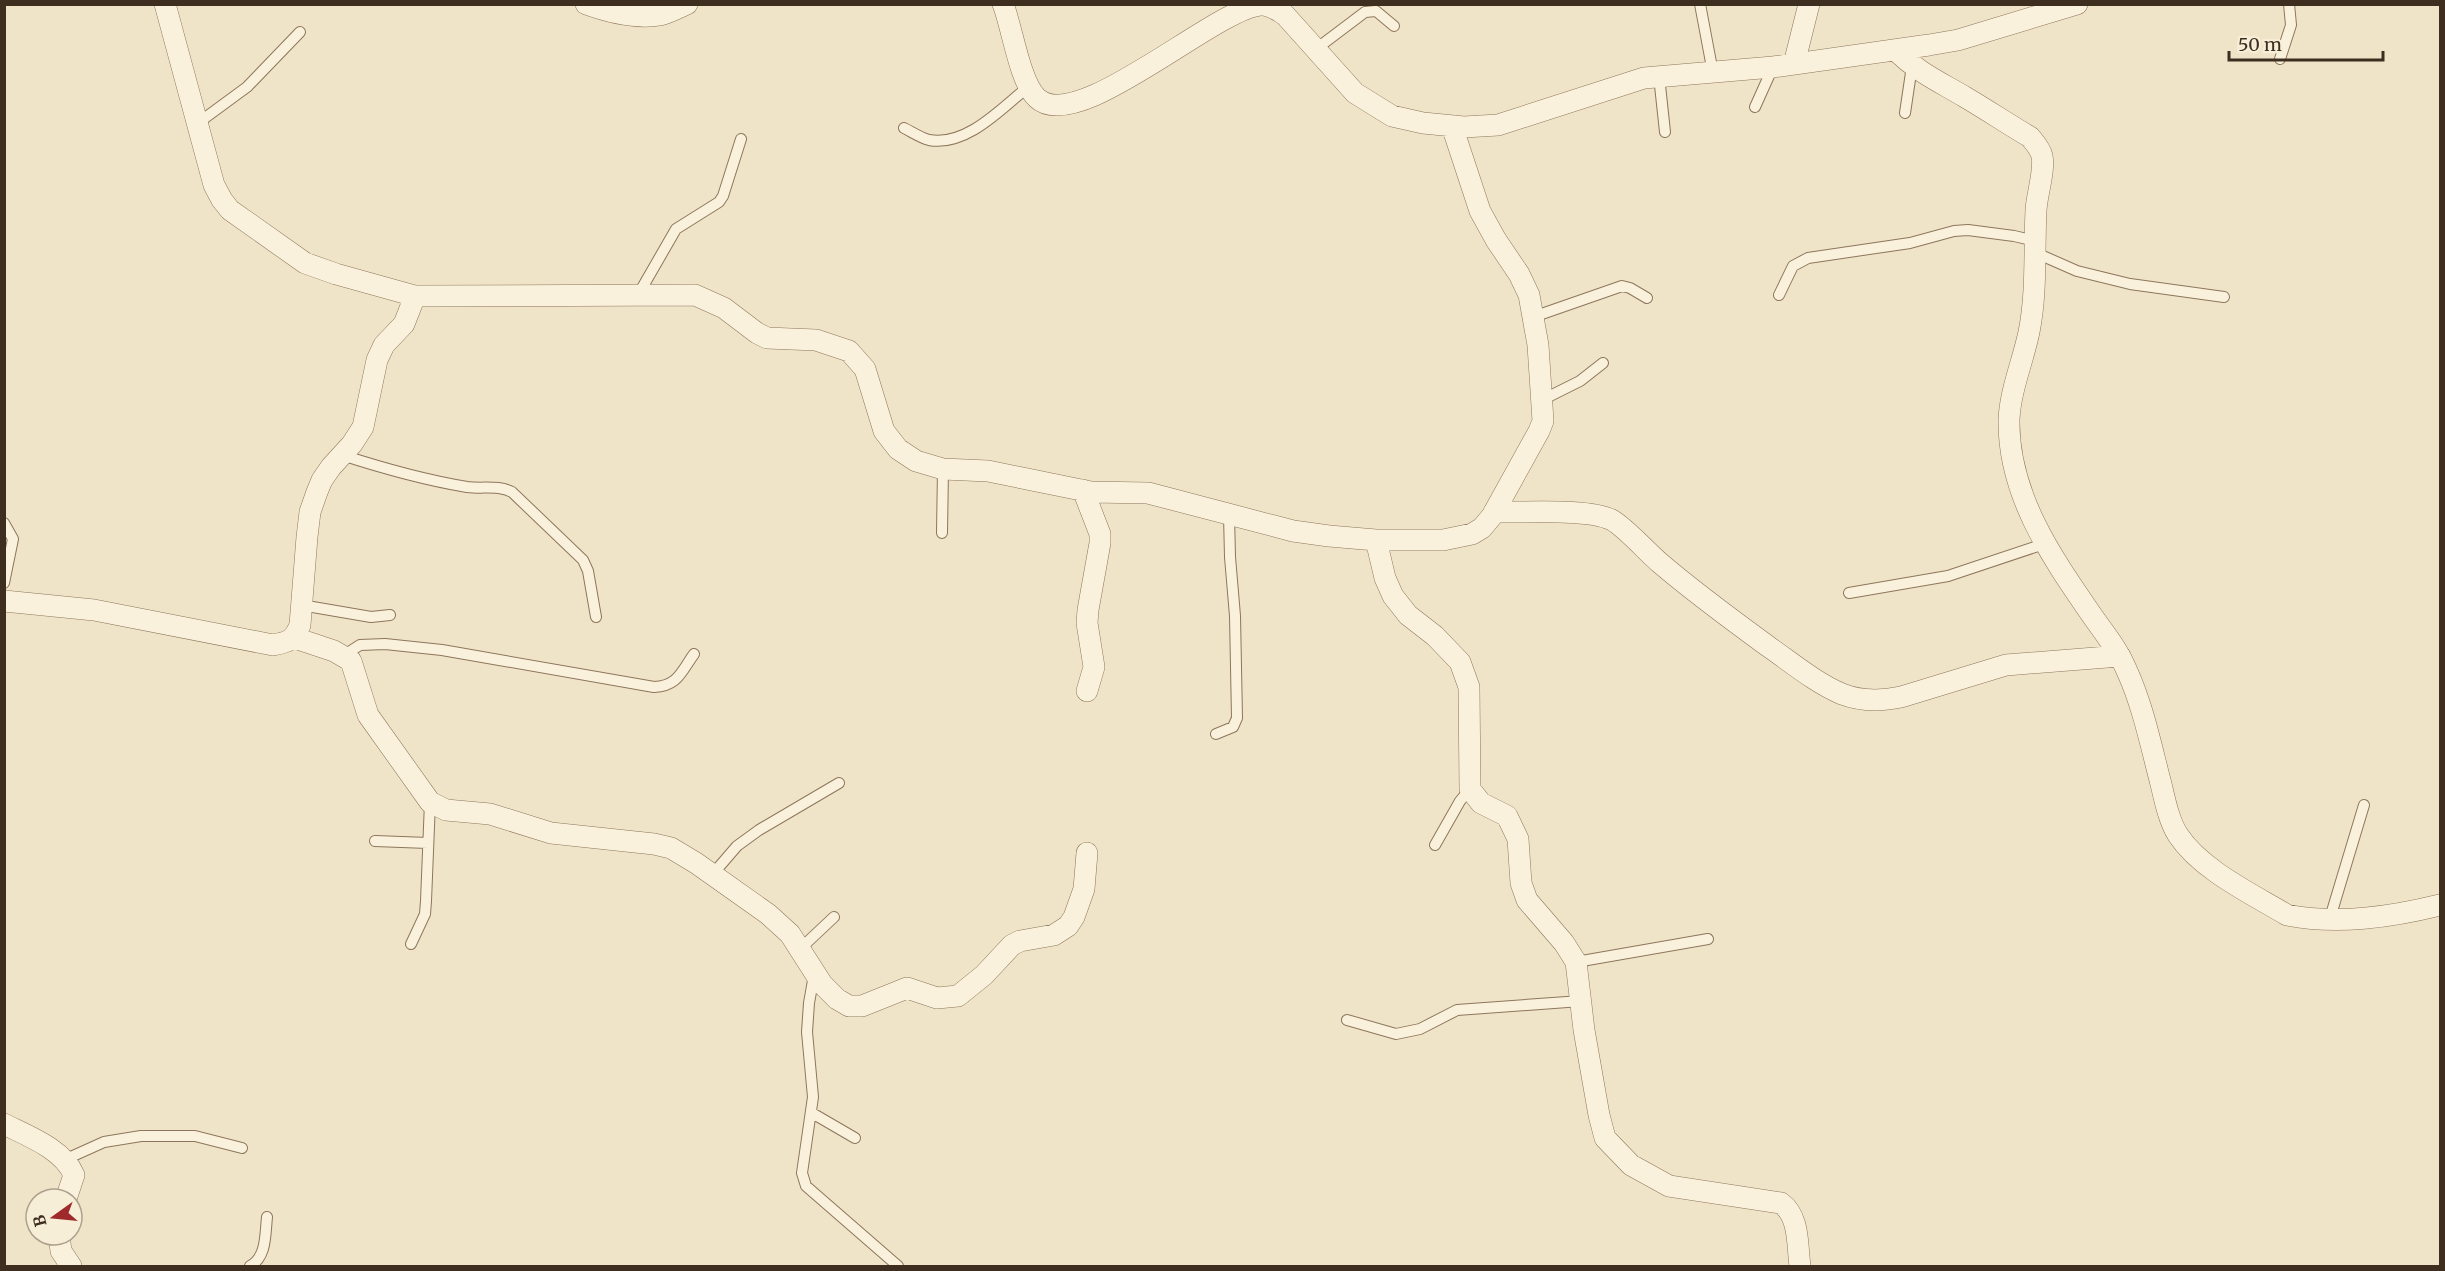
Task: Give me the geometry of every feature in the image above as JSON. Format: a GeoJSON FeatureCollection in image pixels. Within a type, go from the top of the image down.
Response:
{"type":"FeatureCollection","features":[{"type":"Feature","properties":{"kind":"street"},"geometry":{"type":"LineString","coordinates":[[165,4],[214,185],[222,200],[231,210],[305,263],[415,296],[695,295],[724,308],[766,338],[816,340],[849,351],[865,369],[884,431],[898,449],[916,461],[943,469],[988,471],[1083,490],[1116,494],[1148,493],[1293,531],[1376,540],[1443,540],[1472,534],[1482,528],[1494,512],[1543,421],[1538,345],[1529,296],[1519,274],[1480,211],[1452,126]]}},
{"type":"Feature","properties":{"kind":"street"},"geometry":{"type":"LineString","coordinates":[[586,4],[604,11],[631,15],[660,15],[687,4]]}},
{"type":"Feature","properties":{"kind":"street"},"geometry":{"type":"LineString","coordinates":[[1003,4],[1012,42],[1029,86],[1036,98],[1048,105],[1064,105],[1087,99],[1152,66],[1230,15],[1246,8],[1263,5],[1275,6],[1285,15],[1355,93],[1392,116],[1423,123],[1452,126],[1498,125],[1644,78],[1773,67],[1958,40],[2077,4]]}},
{"type":"Feature","properties":{"kind":"street"},"geometry":{"type":"LineString","coordinates":[[1794,64],[1809,4]]}},
{"type":"Feature","properties":{"kind":"street"},"geometry":{"type":"LineString","coordinates":[[1895,50],[1912,66],[2030,137],[2038,146],[2043,157],[2036,209],[2036,247],[2030,329],[2013,393],[2009,420],[2013,458],[2021,492],[2044,544],[2120,656],[2137,694],[2170,817],[2177,834],[2188,849],[2203,863],[2287,915],[2361,919],[2409,913],[2440,905]]}},
{"type":"Feature","properties":{"kind":"street"},"geometry":{"type":"LineString","coordinates":[[4,601],[94,609],[273,645],[287,643],[295,638],[300,625],[310,512],[321,480],[363,427],[380,353],[384,345],[404,324],[415,296]]}},
{"type":"Feature","properties":{"kind":"street"},"geometry":{"type":"LineString","coordinates":[[1083,490],[1100,534],[1088,610],[1094,668],[1088,691]]}},
{"type":"Feature","properties":{"kind":"street"},"geometry":{"type":"LineString","coordinates":[[1494,512],[1586,515],[1613,520],[1694,591],[1803,671],[1844,694],[1862,699],[1886,700],[1901,697],[2006,665],[2120,656]]}},
{"type":"Feature","properties":{"kind":"street"},"geometry":{"type":"LineString","coordinates":[[1376,540],[1384,578],[1393,596],[1408,615],[1453,653],[1460,662],[1468,687],[1470,789],[1481,803],[1507,816],[1518,839],[1521,883],[1527,900],[1564,942],[1576,962],[1584,1030],[1605,1138],[1631,1165],[1647,1176],[1670,1186],[1781,1203],[1790,1209],[1795,1225],[1800,1266]]}},
{"type":"Feature","properties":{"kind":"street"},"geometry":{"type":"LineString","coordinates":[[295,638],[334,651],[351,662],[368,715],[430,802],[446,810],[490,814],[550,833],[662,846],[680,853],[768,914],[790,934],[814,971],[837,999],[849,1006],[862,1006],[907,988],[938,998],[958,996],[984,975],[1012,945],[1020,941],[1054,935],[1068,926],[1074,917],[1084,889],[1087,853]]}},
{"type":"Feature","properties":{"kind":"street"},"geometry":{"type":"LineString","coordinates":[[4,1124],[48,1148],[64,1161],[74,1175],[70,1187]]}},
{"type":"Feature","properties":{"kind":"street"},"geometry":{"type":"LineString","coordinates":[[60,1247],[71,1266]]}},
{"type":"Feature","properties":{"kind":"lane"},"geometry":{"type":"LineString","coordinates":[[1700,4],[1713,73]]}},
{"type":"Feature","properties":{"kind":"lane"},"geometry":{"type":"LineString","coordinates":[[2280,59],[2291,25],[2289,4]]}},
{"type":"Feature","properties":{"kind":"lane"},"geometry":{"type":"LineString","coordinates":[[1316,49],[1368,11],[1376,11],[1394,26]]}},
{"type":"Feature","properties":{"kind":"lane"},"geometry":{"type":"LineString","coordinates":[[198,123],[247,87],[300,32]]}},
{"type":"Feature","properties":{"kind":"lane"},"geometry":{"type":"LineString","coordinates":[[1905,113],[1912,66]]}},
{"type":"Feature","properties":{"kind":"lane"},"geometry":{"type":"LineString","coordinates":[[1755,107],[1773,67]]}},
{"type":"Feature","properties":{"kind":"lane"},"geometry":{"type":"LineString","coordinates":[[1659,76],[1665,132]]}},
{"type":"Feature","properties":{"kind":"lane"},"geometry":{"type":"LineString","coordinates":[[904,128],[931,140],[959,136],[972,131],[1029,86]]}},
{"type":"Feature","properties":{"kind":"lane"},"geometry":{"type":"LineString","coordinates":[[638,295],[676,229],[711,208],[723,196],[741,139]]}},
{"type":"Feature","properties":{"kind":"lane"},"geometry":{"type":"LineString","coordinates":[[1779,295],[1793,266],[1808,258],[1910,243],[1954,231],[1968,230],[2036,247],[2077,271],[2130,284],[2224,297]]}},
{"type":"Feature","properties":{"kind":"lane"},"geometry":{"type":"LineString","coordinates":[[1533,317],[1622,286],[1647,298]]}},
{"type":"Feature","properties":{"kind":"lane"},"geometry":{"type":"LineString","coordinates":[[1542,400],[1580,381],[1603,363]]}},
{"type":"Feature","properties":{"kind":"lane"},"geometry":{"type":"LineString","coordinates":[[342,455],[394,471],[466,486],[504,488],[512,492],[583,560],[588,571],[596,617]]}},
{"type":"Feature","properties":{"kind":"lane"},"geometry":{"type":"LineString","coordinates":[[942,533],[943,469]]}},
{"type":"Feature","properties":{"kind":"lane"},"geometry":{"type":"LineString","coordinates":[[1216,734],[1233,727],[1237,718],[1235,616],[1229,515]]}},
{"type":"Feature","properties":{"kind":"lane"},"geometry":{"type":"LineString","coordinates":[[4,523],[13,539],[4,583]]}},
{"type":"Feature","properties":{"kind":"lane"},"geometry":{"type":"LineString","coordinates":[[1849,593],[1938,578],[2044,544]]}},
{"type":"Feature","properties":{"kind":"lane"},"geometry":{"type":"LineString","coordinates":[[302,605],[371,617],[390,615]]}},
{"type":"Feature","properties":{"kind":"lane"},"geometry":{"type":"LineString","coordinates":[[343,656],[360,645],[385,644],[442,650],[654,687],[670,686],[675,682],[694,654]]}},
{"type":"Feature","properties":{"kind":"lane"},"geometry":{"type":"LineString","coordinates":[[712,875],[737,846],[759,830],[839,783]]}},
{"type":"Feature","properties":{"kind":"lane"},"geometry":{"type":"LineString","coordinates":[[1435,845],[1460,801],[1470,789]]}},
{"type":"Feature","properties":{"kind":"lane"},"geometry":{"type":"LineString","coordinates":[[411,944],[424,915],[430,802]]}},
{"type":"Feature","properties":{"kind":"lane"},"geometry":{"type":"LineString","coordinates":[[2330,918],[2364,805]]}},
{"type":"Feature","properties":{"kind":"lane"},"geometry":{"type":"LineString","coordinates":[[375,841],[428,843]]}},
{"type":"Feature","properties":{"kind":"lane"},"geometry":{"type":"LineString","coordinates":[[800,949],[834,917]]}},
{"type":"Feature","properties":{"kind":"lane"},"geometry":{"type":"LineString","coordinates":[[1576,962],[1708,939]]}},
{"type":"Feature","properties":{"kind":"lane"},"geometry":{"type":"LineString","coordinates":[[814,971],[807,1025],[813,1097],[802,1173],[806,1186],[898,1266]]}},
{"type":"Feature","properties":{"kind":"lane"},"geometry":{"type":"LineString","coordinates":[[1347,1020],[1396,1034],[1404,1034],[1420,1029],[1457,1010],[1581,1000]]}},
{"type":"Feature","properties":{"kind":"lane"},"geometry":{"type":"LineString","coordinates":[[812,1113],[855,1138]]}},
{"type":"Feature","properties":{"kind":"lane"},"geometry":{"type":"LineString","coordinates":[[64,1161],[104,1142],[141,1136],[195,1136],[242,1148]]}},
{"type":"Feature","properties":{"kind":"lane"},"geometry":{"type":"LineString","coordinates":[[250,1266],[256,1263],[262,1254],[267,1217]]}}]}
